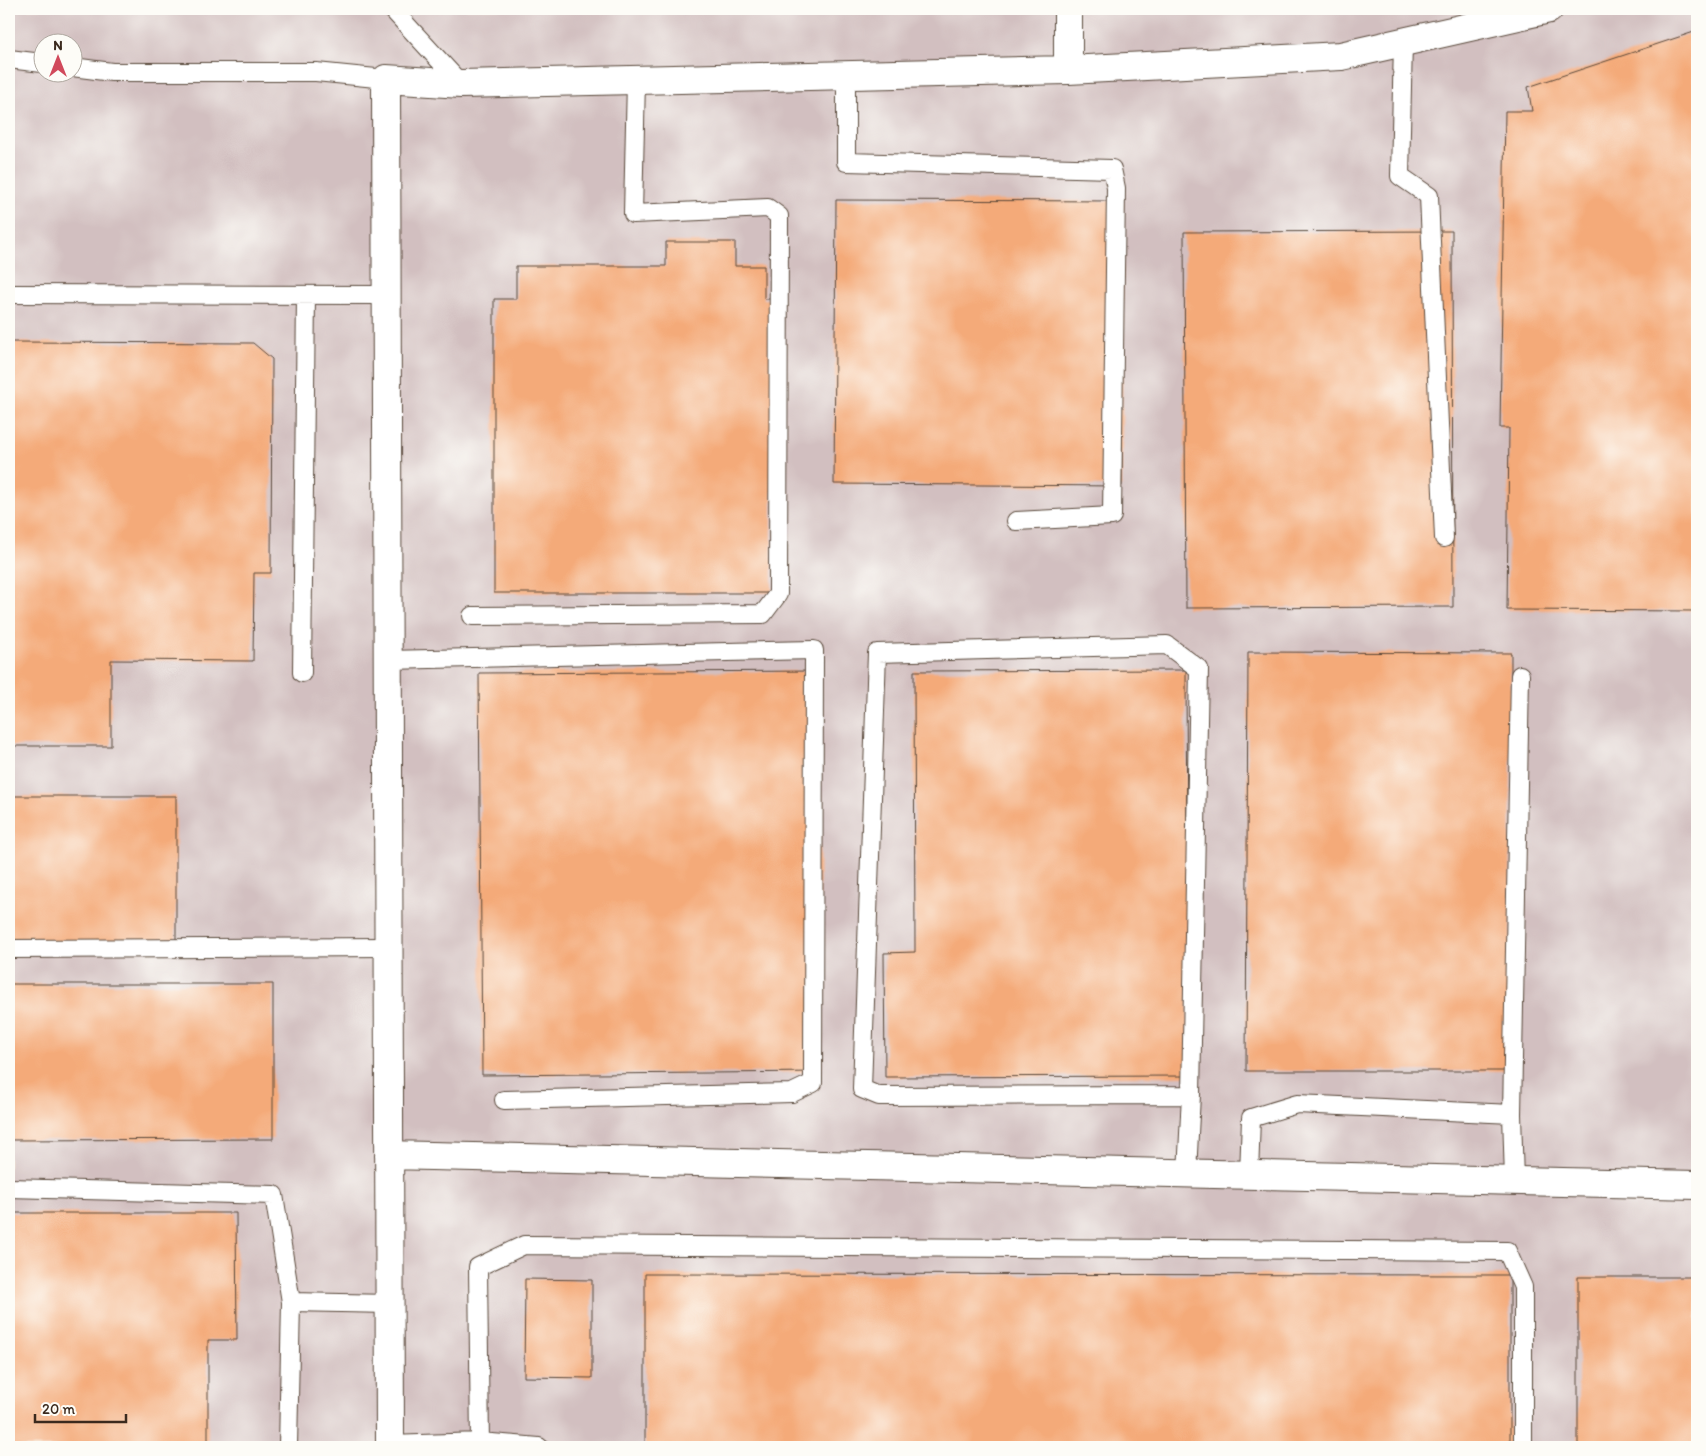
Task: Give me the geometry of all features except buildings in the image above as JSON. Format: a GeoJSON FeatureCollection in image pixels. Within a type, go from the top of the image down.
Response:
{"type":"FeatureCollection","features":[{"type":"Feature","properties":{"kind":"street"},"geometry":{"type":"LineString","coordinates":[[1068,9],[1068,70]]}},
{"type":"Feature","properties":{"kind":"street"},"geometry":{"type":"LineString","coordinates":[[390,1446],[386,79],[462,84],[1068,70],[1341,56],[1549,9]]}},
{"type":"Feature","properties":{"kind":"street"},"geometry":{"type":"LineString","coordinates":[[389,1155],[1697,1185]]}},
{"type":"Feature","properties":{"kind":"lane"},"geometry":{"type":"LineString","coordinates":[[392,9],[462,84]]}},
{"type":"Feature","properties":{"kind":"lane"},"geometry":{"type":"LineString","coordinates":[[1403,42],[1400,176],[1429,196],[1444,538]]}},
{"type":"Feature","properties":{"kind":"lane"},"geometry":{"type":"LineString","coordinates":[[9,59],[32,62]]}},
{"type":"Feature","properties":{"kind":"lane"},"geometry":{"type":"LineString","coordinates":[[82,68],[112,72],[316,72],[386,79]]}},
{"type":"Feature","properties":{"kind":"lane"},"geometry":{"type":"LineString","coordinates":[[846,75],[846,162],[1112,169],[1116,188],[1112,516],[1016,521]]}},
{"type":"Feature","properties":{"kind":"lane"},"geometry":{"type":"LineString","coordinates":[[472,616],[763,614],[778,594],[780,216],[768,208],[633,214],[636,80]]}},
{"type":"Feature","properties":{"kind":"lane"},"geometry":{"type":"LineString","coordinates":[[9,294],[387,295]]}},
{"type":"Feature","properties":{"kind":"lane"},"geometry":{"type":"LineString","coordinates":[[302,673],[306,295]]}},
{"type":"Feature","properties":{"kind":"lane"},"geometry":{"type":"LineString","coordinates":[[1187,1173],[1191,1095],[1199,669],[1167,646],[877,653],[862,1089],[879,1096],[1191,1095]]}},
{"type":"Feature","properties":{"kind":"lane"},"geometry":{"type":"LineString","coordinates":[[388,660],[814,650],[813,1083],[792,1093],[504,1100]]}},
{"type":"Feature","properties":{"kind":"lane"},"geometry":{"type":"LineString","coordinates":[[1514,1181],[1512,1114],[1520,675]]}},
{"type":"Feature","properties":{"kind":"lane"},"geometry":{"type":"LineString","coordinates":[[9,949],[389,947]]}},
{"type":"Feature","properties":{"kind":"lane"},"geometry":{"type":"LineString","coordinates":[[1249,1175],[1251,1118],[1297,1104],[1512,1114]]}},
{"type":"Feature","properties":{"kind":"lane"},"geometry":{"type":"LineString","coordinates":[[9,1188],[274,1195],[291,1302],[288,1447]]}},
{"type":"Feature","properties":{"kind":"lane"},"geometry":{"type":"LineString","coordinates":[[480,1445],[478,1267],[524,1245],[534,1245],[1507,1251],[1523,1287],[1523,1447]]}},
{"type":"Feature","properties":{"kind":"lane"},"geometry":{"type":"LineString","coordinates":[[291,1302],[390,1304]]}},
{"type":"Feature","properties":{"kind":"lane"},"geometry":{"type":"LineString","coordinates":[[390,1446],[480,1445],[540,1447]]}},
{"type":"Feature","properties":{"kind":"shaded area"},"geometry":{"type":"Polygon","coordinates":[[[9,9],[1697,9],[1697,1447],[9,1447],[9,9]]]}}]}
